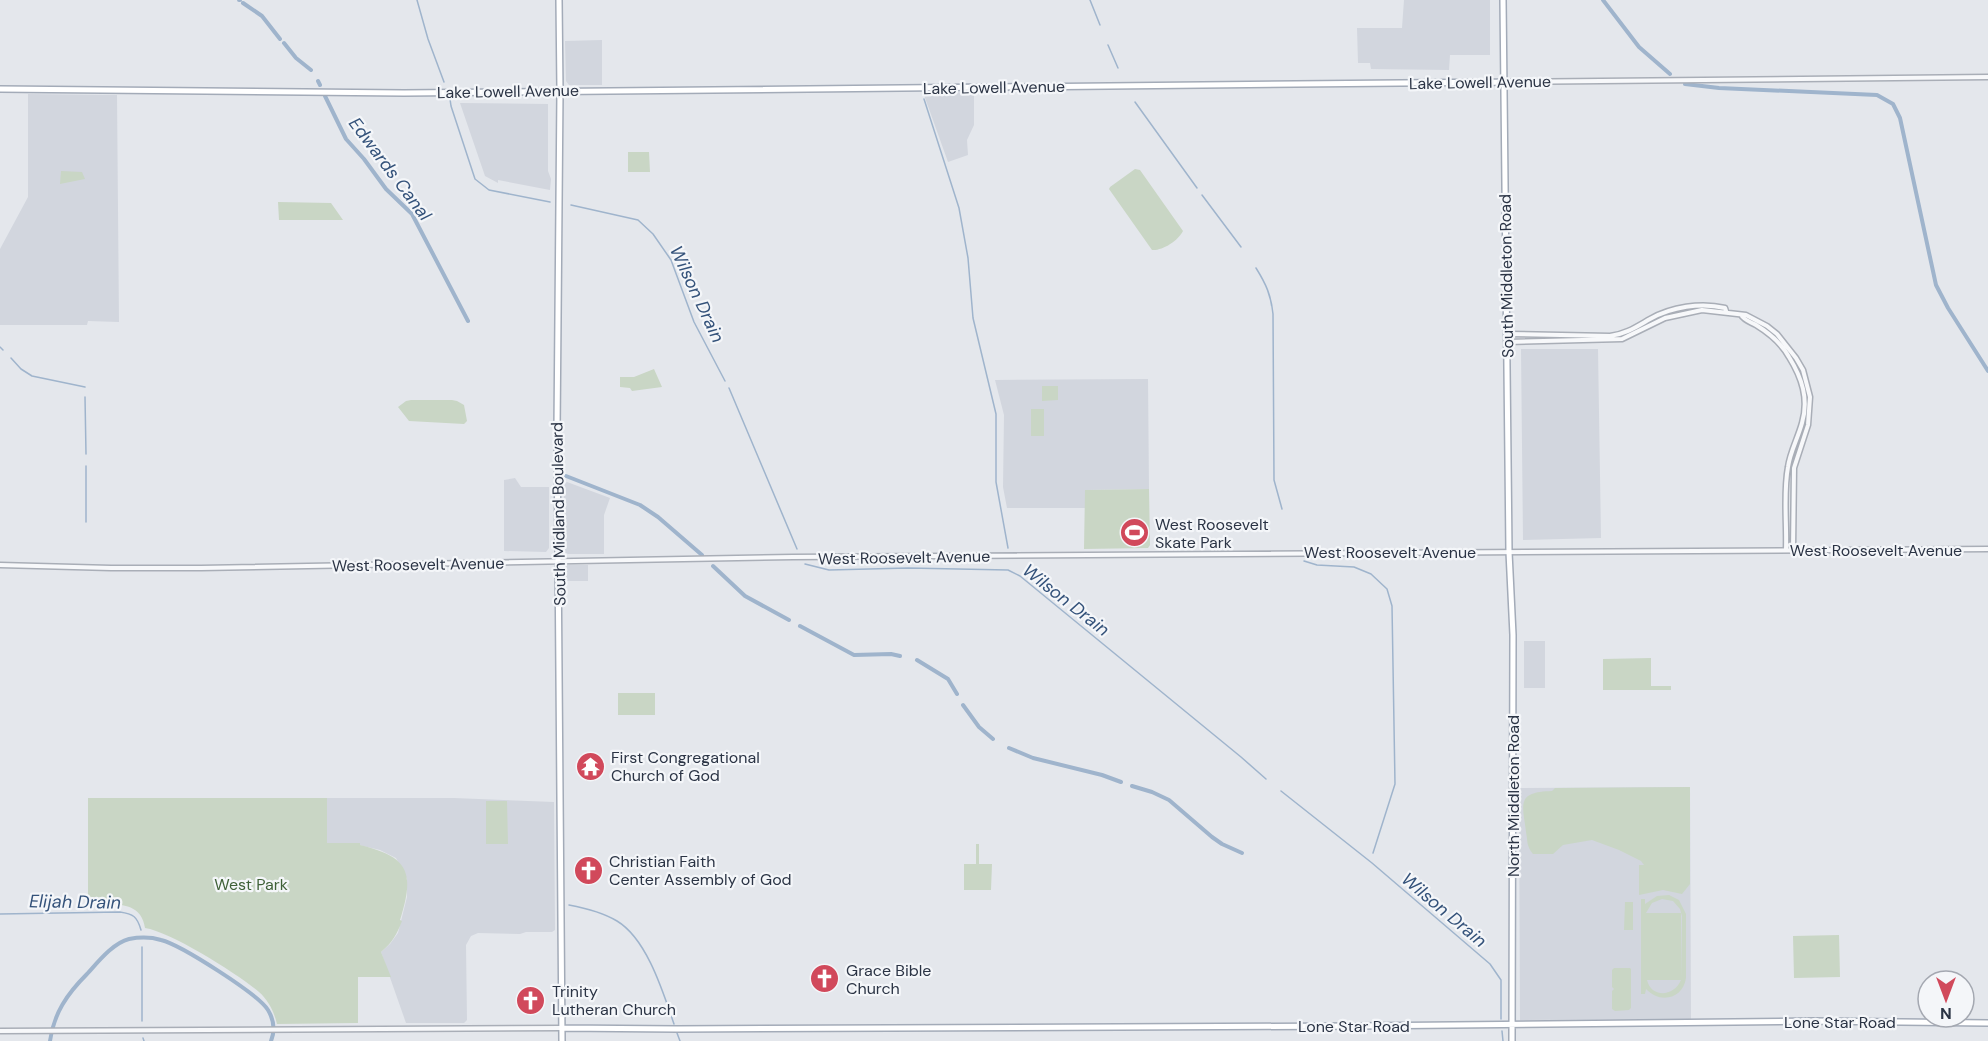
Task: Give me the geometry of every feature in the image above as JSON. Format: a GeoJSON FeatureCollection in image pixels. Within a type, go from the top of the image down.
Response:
{"type":"FeatureCollection","features":[{"type":"Feature","properties":{"kind":"main road","name":"South Midland Boulevard"},"geometry":{"type":"LineString","coordinates":[[559,0],[557,419],[562,1041]]}},
{"type":"Feature","properties":{"kind":"main road","name":"South Middleton Road"},"geometry":{"type":"LineString","coordinates":[[1503,0],[1509,552]]}},
{"type":"Feature","properties":{"kind":"main road","name":"Lake Lowell Avenue"},"geometry":{"type":"LineString","coordinates":[[0,89],[378,93],[1504,82]]}},
{"type":"Feature","properties":{"kind":"main road","name":"North Middleton Road"},"geometry":{"type":"LineString","coordinates":[[1509,552],[1513,634],[1512,1041]]}},
{"type":"Feature","properties":{"kind":"main road","name":"Lone Star Road"},"geometry":{"type":"LineString","coordinates":[[562,1028],[1512,1025],[1815,1021],[1988,1023]]}},
{"type":"Feature","properties":{"kind":"street","name":"Lake Lowell Avenue"},"geometry":{"type":"LineString","coordinates":[[1504,82],[1988,77]]}},
{"type":"Feature","properties":{"kind":"street"},"geometry":{"type":"LineString","coordinates":[[1507,334],[1610,336],[1624,334],[1662,313],[1682,308],[1712,306],[1725,308],[1726,311]]}},
{"type":"Feature","properties":{"kind":"street"},"geometry":{"type":"LineString","coordinates":[[1507,342],[1629,338],[1654,322],[1676,314],[1702,310],[1746,315],[1767,327],[1791,350],[1803,370],[1810,397],[1808,425],[1794,468],[1793,550]]}},
{"type":"Feature","properties":{"kind":"street"},"geometry":{"type":"LineString","coordinates":[[1742,315],[1744,319],[1772,337],[1782,347],[1793,364],[1804,390],[1803,422],[1788,467],[1786,550]]}},
{"type":"Feature","properties":{"kind":"street","name":"West Roosevelt Avenue"},"geometry":{"type":"LineString","coordinates":[[0,565],[201,568],[558,560],[1988,549]]}},
{"type":"Feature","properties":{"kind":"street","name":"Lone Star Road"},"geometry":{"type":"LineString","coordinates":[[0,1031],[562,1028]]}},
{"type":"Feature","properties":{"kind":"shaded area"},"geometry":{"type":"Polygon","coordinates":[[[1404,0],[1490,0],[1490,55],[1450,55],[1449,70],[1371,69],[1370,63],[1358,63],[1357,28],[1402,28],[1404,0]]]}},
{"type":"Feature","properties":{"kind":"shaded area"},"geometry":{"type":"Polygon","coordinates":[[[602,40],[602,85],[569,85],[566,81],[565,41],[602,40]]]}},
{"type":"Feature","properties":{"kind":"shaded area"},"geometry":{"type":"Polygon","coordinates":[[[974,92],[974,125],[967,140],[968,155],[948,162],[924,95],[927,93],[974,92]]]}},
{"type":"Feature","properties":{"kind":"shaded area"},"geometry":{"type":"Polygon","coordinates":[[[28,94],[117,95],[119,322],[88,321],[87,325],[0,325],[0,249],[28,197],[28,94]]]}},
{"type":"Feature","properties":{"kind":"shaded area"},"geometry":{"type":"Polygon","coordinates":[[[460,103],[548,104],[550,190],[498,180],[498,183],[485,176],[460,103]]]}},
{"type":"Feature","properties":{"kind":"shaded area"},"geometry":{"type":"Polygon","coordinates":[[[1521,349],[1598,349],[1601,538],[1523,540],[1521,349]]]}},
{"type":"Feature","properties":{"kind":"shaded area"},"geometry":{"type":"Polygon","coordinates":[[[1148,379],[1149,489],[1085,490],[1085,508],[1007,508],[1003,487],[1004,415],[995,380],[1148,379]]]}},
{"type":"Feature","properties":{"kind":"shaded area"},"geometry":{"type":"Polygon","coordinates":[[[515,478],[521,487],[549,487],[549,548],[546,552],[504,551],[504,480],[515,478]]]}},
{"type":"Feature","properties":{"kind":"shaded area"},"geometry":{"type":"Polygon","coordinates":[[[567,482],[610,498],[604,515],[604,554],[564,552],[564,484],[567,482]]]}},
{"type":"Feature","properties":{"kind":"shaded area"},"geometry":{"type":"Polygon","coordinates":[[[566,565],[588,565],[588,581],[563,581],[563,571],[566,565]]]}},
{"type":"Feature","properties":{"kind":"shaded area"},"geometry":{"type":"Polygon","coordinates":[[[1524,641],[1545,641],[1545,688],[1524,688],[1524,641]]]}},
{"type":"Feature","properties":{"kind":"shaded area"},"geometry":{"type":"Polygon","coordinates":[[[1690,787],[1691,1019],[1520,1020],[1519,788],[1690,787]]]}},
{"type":"Feature","properties":{"kind":"shaded area"},"geometry":{"type":"Polygon","coordinates":[[[327,798],[454,798],[554,802],[555,930],[520,934],[478,933],[471,936],[466,945],[467,1020],[464,1023],[406,1023],[381,952],[398,933],[407,897],[407,879],[396,858],[380,850],[359,845],[359,843],[327,844],[327,798]]]}},
{"type":"Feature","properties":{"kind":"green space"},"geometry":{"type":"Polygon","coordinates":[[[628,152],[649,152],[650,172],[628,172],[628,152]]]}},
{"type":"Feature","properties":{"kind":"green space"},"geometry":{"type":"Polygon","coordinates":[[[1135,169],[1140,170],[1183,231],[1174,242],[1160,249],[1152,250],[1109,189],[1135,169]]]}},
{"type":"Feature","properties":{"kind":"green space"},"geometry":{"type":"Polygon","coordinates":[[[61,171],[82,172],[85,179],[60,184],[61,171]]]}},
{"type":"Feature","properties":{"kind":"green space"},"geometry":{"type":"Polygon","coordinates":[[[278,202],[331,203],[343,220],[279,220],[278,202]]]}},
{"type":"Feature","properties":{"kind":"green space"},"geometry":{"type":"Polygon","coordinates":[[[654,369],[662,387],[632,391],[630,388],[620,387],[620,377],[634,377],[654,369]]]}},
{"type":"Feature","properties":{"kind":"green space"},"geometry":{"type":"Polygon","coordinates":[[[1042,386],[1058,386],[1058,400],[1042,401],[1042,386]]]}},
{"type":"Feature","properties":{"kind":"green space"},"geometry":{"type":"Polygon","coordinates":[[[411,400],[457,401],[464,405],[467,421],[464,424],[409,421],[398,407],[411,400]]]}},
{"type":"Feature","properties":{"kind":"green space"},"geometry":{"type":"Polygon","coordinates":[[[1031,409],[1044,409],[1044,436],[1031,436],[1031,409]]]}},
{"type":"Feature","properties":{"kind":"green space"},"geometry":{"type":"Polygon","coordinates":[[[1149,489],[1150,545],[1148,548],[1084,549],[1085,490],[1149,489]]]}},
{"type":"Feature","properties":{"kind":"green space"},"geometry":{"type":"Polygon","coordinates":[[[1651,658],[1651,686],[1671,686],[1671,690],[1603,690],[1603,659],[1651,658]]]}},
{"type":"Feature","properties":{"kind":"green space"},"geometry":{"type":"Polygon","coordinates":[[[618,693],[655,693],[655,715],[618,715],[618,693]]]}},
{"type":"Feature","properties":{"kind":"green space"},"geometry":{"type":"Polygon","coordinates":[[[1690,787],[1690,884],[1682,894],[1663,890],[1639,895],[1639,865],[1644,865],[1641,861],[1592,840],[1563,845],[1553,854],[1533,854],[1528,846],[1523,807],[1527,797],[1532,794],[1552,791],[1555,788],[1690,787]]]}},
{"type":"Feature","properties":{"kind":"green space","name":"West Park"},"geometry":{"type":"Polygon","coordinates":[[[88,798],[327,798],[327,843],[360,843],[360,845],[389,855],[404,869],[407,890],[400,920],[402,921],[394,938],[381,952],[391,977],[358,977],[358,1023],[277,1024],[270,1006],[259,992],[204,955],[171,937],[145,928],[138,912],[115,904],[88,904],[88,798]]]}},
{"type":"Feature","properties":{"kind":"green space"},"geometry":{"type":"Polygon","coordinates":[[[486,801],[507,801],[508,844],[486,844],[486,801]]]}},
{"type":"Feature","properties":{"kind":"green space"},"geometry":{"type":"Polygon","coordinates":[[[976,844],[979,844],[979,864],[992,864],[991,890],[964,890],[964,864],[976,864],[976,844]]]}},
{"type":"Feature","properties":{"kind":"green space"},"geometry":{"type":"Polygon","coordinates":[[[1669,895],[1679,900],[1686,914],[1686,978],[1684,985],[1676,995],[1664,998],[1646,989],[1645,994],[1641,994],[1641,899],[1645,899],[1645,904],[1657,896],[1669,895]],[[1662,899],[1652,903],[1646,913],[1681,913],[1681,980],[1682,916],[1680,909],[1673,901],[1662,899]],[[1647,980],[1653,990],[1663,993],[1678,986],[1681,980],[1647,980]]]}},
{"type":"Feature","properties":{"kind":"green space"},"geometry":{"type":"Polygon","coordinates":[[[1625,902],[1633,902],[1633,930],[1624,930],[1625,902]]]}},
{"type":"Feature","properties":{"kind":"green space"},"geometry":{"type":"Polygon","coordinates":[[[1839,935],[1840,977],[1794,978],[1793,936],[1839,935]]]}},
{"type":"Feature","properties":{"kind":"green space"},"geometry":{"type":"Polygon","coordinates":[[[1614,968],[1631,969],[1631,1008],[1629,1010],[1615,1011],[1612,1009],[1614,989],[1612,970],[1614,968]]]}},
{"type":"Feature","properties":{"kind":"waterway","name":"Wilson Drain"},"geometry":{"type":"LineString","coordinates":[[417,0],[444,82]]}},
{"type":"Feature","properties":{"kind":"waterway"},"geometry":{"type":"LineString","coordinates":[[1090,0],[1100,25]]}},
{"type":"Feature","properties":{"kind":"waterway"},"geometry":{"type":"LineString","coordinates":[[1603,0],[1639,47],[1670,74]]}},
{"type":"Feature","properties":{"kind":"waterway","name":"Edwards Canal"},"geometry":{"type":"LineString","coordinates":[[243,3],[262,16],[280,39]]}},
{"type":"Feature","properties":{"kind":"waterway","name":"Edwards Canal"},"geometry":{"type":"LineString","coordinates":[[284,43],[296,58],[311,70]]}},
{"type":"Feature","properties":{"kind":"waterway"},"geometry":{"type":"LineString","coordinates":[[1108,45],[1118,68]]}},
{"type":"Feature","properties":{"kind":"waterway","name":"Edwards Canal"},"geometry":{"type":"LineString","coordinates":[[318,81],[320,85]]}},
{"type":"Feature","properties":{"kind":"waterway"},"geometry":{"type":"LineString","coordinates":[[1685,84],[1719,88],[1877,95],[1893,104],[1900,118],[1936,285],[1988,371]]}},
{"type":"Feature","properties":{"kind":"waterway","name":"Edwards Canal"},"geometry":{"type":"LineString","coordinates":[[325,96],[346,139],[386,189],[412,214],[468,321]]}},
{"type":"Feature","properties":{"kind":"waterway","name":"Wilson Drain"},"geometry":{"type":"LineString","coordinates":[[450,99],[475,179],[489,190],[550,202]]}},
{"type":"Feature","properties":{"kind":"waterway"},"geometry":{"type":"LineString","coordinates":[[924,99],[959,208],[968,258],[973,318],[996,414],[996,482],[1008,548]]}},
{"type":"Feature","properties":{"kind":"waterway"},"geometry":{"type":"LineString","coordinates":[[1135,102],[1197,188]]}},
{"type":"Feature","properties":{"kind":"waterway"},"geometry":{"type":"LineString","coordinates":[[1202,195],[1241,247]]}},
{"type":"Feature","properties":{"kind":"waterway","name":"Wilson Drain"},"geometry":{"type":"LineString","coordinates":[[571,205],[638,220],[653,234],[671,260],[694,322],[725,381]]}},
{"type":"Feature","properties":{"kind":"waterway"},"geometry":{"type":"LineString","coordinates":[[1256,268],[1268,290],[1273,314],[1274,480],[1282,509]]}},
{"type":"Feature","properties":{"kind":"waterway"},"geometry":{"type":"LineString","coordinates":[[0,347],[3,350]]}},
{"type":"Feature","properties":{"kind":"waterway"},"geometry":{"type":"LineString","coordinates":[[11,358],[21,369],[32,376],[85,387]]}},
{"type":"Feature","properties":{"kind":"waterway","name":"Wilson Drain"},"geometry":{"type":"LineString","coordinates":[[729,388],[797,549]]}},
{"type":"Feature","properties":{"kind":"waterway"},"geometry":{"type":"LineString","coordinates":[[85,397],[86,454]]}},
{"type":"Feature","properties":{"kind":"waterway"},"geometry":{"type":"LineString","coordinates":[[86,466],[86,522]]}},
{"type":"Feature","properties":{"kind":"waterway","name":"Edwards Canal"},"geometry":{"type":"LineString","coordinates":[[566,476],[640,505],[658,517],[702,555]]}},
{"type":"Feature","properties":{"kind":"waterway"},"geometry":{"type":"LineString","coordinates":[[1304,561],[1317,565],[1354,567],[1371,574],[1387,589],[1392,606],[1395,784],[1373,853]]}},
{"type":"Feature","properties":{"kind":"waterway","name":"Wilson Drain"},"geometry":{"type":"LineString","coordinates":[[805,564],[829,570],[908,568],[1008,570],[1020,576],[1266,779]]}},
{"type":"Feature","properties":{"kind":"waterway","name":"Edwards Canal"},"geometry":{"type":"LineString","coordinates":[[713,566],[745,596],[789,620]]}},
{"type":"Feature","properties":{"kind":"waterway","name":"Edwards Canal"},"geometry":{"type":"LineString","coordinates":[[800,626],[854,655],[891,654],[900,656]]}},
{"type":"Feature","properties":{"kind":"waterway","name":"Edwards Canal"},"geometry":{"type":"LineString","coordinates":[[917,660],[948,679],[957,694]]}},
{"type":"Feature","properties":{"kind":"waterway","name":"Edwards Canal"},"geometry":{"type":"LineString","coordinates":[[963,705],[979,727],[993,739]]}},
{"type":"Feature","properties":{"kind":"waterway","name":"Edwards Canal"},"geometry":{"type":"LineString","coordinates":[[1009,748],[1033,758],[1121,782]]}},
{"type":"Feature","properties":{"kind":"waterway","name":"Edwards Canal"},"geometry":{"type":"LineString","coordinates":[[1132,786],[1169,800],[1212,837],[1242,853]]}},
{"type":"Feature","properties":{"kind":"waterway","name":"Wilson Drain"},"geometry":{"type":"LineString","coordinates":[[1281,791],[1372,863],[1490,964],[1501,980],[1501,1019]]}},
{"type":"Feature","properties":{"kind":"waterway"},"geometry":{"type":"LineString","coordinates":[[569,905],[605,915],[628,929],[653,967],[674,1024]]}},
{"type":"Feature","properties":{"kind":"waterway","name":"Elijah Drain"},"geometry":{"type":"LineString","coordinates":[[0,914],[120,912],[134,916],[141,930]]}},
{"type":"Feature","properties":{"kind":"waterway"},"geometry":{"type":"LineString","coordinates":[[50,1041],[58,1013],[80,981],[117,944],[129,939],[145,938],[161,940],[185,951],[250,993],[268,1010],[272,1018],[271,1041]]}},
{"type":"Feature","properties":{"kind":"waterway","name":"Elijah Drain"},"geometry":{"type":"LineString","coordinates":[[142,947],[142,1021]]}},
{"type":"Feature","properties":{"kind":"waterway","name":"Wilson Drain"},"geometry":{"type":"LineString","coordinates":[[1502,1031],[1503,1041]]}},
{"type":"Feature","properties":{"kind":"waterway"},"geometry":{"type":"LineString","coordinates":[[677,1033],[680,1041]]}},
{"type":"Feature","properties":{"kind":"place","name":"West Roosevelt Skate Park"},"geometry":{"type":"Point","coordinates":[1134,533]}},
{"type":"Feature","properties":{"kind":"place","name":"First Congregational Church of God"},"geometry":{"type":"Point","coordinates":[590,766]}},
{"type":"Feature","properties":{"kind":"place","name":"Christian Faith Center Assembly of God"},"geometry":{"type":"Point","coordinates":[588,870]}},
{"type":"Feature","properties":{"kind":"place","name":"Grace Bible Church"},"geometry":{"type":"Point","coordinates":[825,979]}},
{"type":"Feature","properties":{"kind":"place","name":"Trinity Lutheran Church"},"geometry":{"type":"Point","coordinates":[531,1000]}}]}
